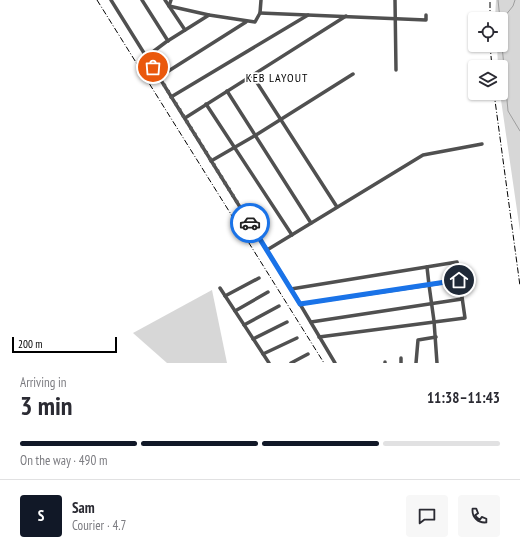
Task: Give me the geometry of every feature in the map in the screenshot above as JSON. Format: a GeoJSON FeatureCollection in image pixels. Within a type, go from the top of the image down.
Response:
{"type":"FeatureCollection","features":[{"type":"Feature","properties":{"kind":"street"},"geometry":{"type":"LineString","coordinates":[[111,0],[267,250],[335,363]]}},
{"type":"Feature","properties":{"kind":"street"},"geometry":{"type":"LineString","coordinates":[[142,0],[168,41]]}},
{"type":"Feature","properties":{"kind":"street"},"geometry":{"type":"LineString","coordinates":[[165,0],[185,30]]}},
{"type":"Feature","properties":{"kind":"street"},"geometry":{"type":"LineString","coordinates":[[169,6],[171,0]]}},
{"type":"Feature","properties":{"kind":"street"},"geometry":{"type":"LineString","coordinates":[[169,6],[209,16],[255,22],[260,13],[261,0]]}},
{"type":"Feature","properties":{"kind":"street"},"geometry":{"type":"LineString","coordinates":[[395,0],[396,70]]}},
{"type":"Feature","properties":{"kind":"street"},"geometry":{"type":"LineString","coordinates":[[260,13],[426,20],[426,15]]}},
{"type":"Feature","properties":{"kind":"street"},"geometry":{"type":"LineString","coordinates":[[171,97],[308,15]]}},
{"type":"Feature","properties":{"kind":"street"},"geometry":{"type":"LineString","coordinates":[[146,57],[168,41],[209,16]]}},
{"type":"Feature","properties":{"kind":"street"},"geometry":{"type":"LineString","coordinates":[[185,118],[346,16]]}},
{"type":"Feature","properties":{"kind":"street"},"geometry":{"type":"LineString","coordinates":[[159,77],[246,22]]}},
{"type":"Feature","properties":{"kind":"street"},"geometry":{"type":"LineString","coordinates":[[211,161],[256,135],[353,74]]}},
{"type":"Feature","properties":{"kind":"street"},"geometry":{"type":"LineString","coordinates":[[252,75],[337,207]]}},
{"type":"Feature","properties":{"kind":"street"},"geometry":{"type":"LineString","coordinates":[[227,91],[311,223]]}},
{"type":"Feature","properties":{"kind":"street"},"geometry":{"type":"LineString","coordinates":[[206,104],[292,235]]}},
{"type":"Feature","properties":{"kind":"street"},"geometry":{"type":"LineString","coordinates":[[267,250],[423,155],[482,144]]}},
{"type":"Feature","properties":{"kind":"street"},"geometry":{"type":"LineString","coordinates":[[291,289],[456,262],[465,318],[319,336]]}},
{"type":"Feature","properties":{"kind":"street"},"geometry":{"type":"LineString","coordinates":[[427,267],[436,337],[437,363]]}},
{"type":"Feature","properties":{"kind":"street"},"geometry":{"type":"LineString","coordinates":[[226,296],[259,278]]}},
{"type":"Feature","properties":{"kind":"street"},"geometry":{"type":"LineString","coordinates":[[300,304],[459,280]]}},
{"type":"Feature","properties":{"kind":"street"},"geometry":{"type":"LineString","coordinates":[[220,288],[269,363]]}},
{"type":"Feature","properties":{"kind":"street"},"geometry":{"type":"LineString","coordinates":[[235,311],[268,292]]}},
{"type":"Feature","properties":{"kind":"street"},"geometry":{"type":"LineString","coordinates":[[311,322],[462,299]]}},
{"type":"Feature","properties":{"kind":"street"},"geometry":{"type":"LineString","coordinates":[[244,325],[279,306]]}},
{"type":"Feature","properties":{"kind":"street"},"geometry":{"type":"LineString","coordinates":[[253,339],[286,322]]}},
{"type":"Feature","properties":{"kind":"street"},"geometry":{"type":"LineString","coordinates":[[412,340],[436,337]]}},
{"type":"Feature","properties":{"kind":"street"},"geometry":{"type":"LineString","coordinates":[[263,354],[297,338]]}},
{"type":"Feature","properties":{"kind":"street"},"geometry":{"type":"LineString","coordinates":[[416,363],[417,341],[420,339]]}},
{"type":"Feature","properties":{"kind":"street"},"geometry":{"type":"LineString","coordinates":[[291,363],[308,354]]}},
{"type":"Feature","properties":{"kind":"street"},"geometry":{"type":"LineString","coordinates":[[401,358],[401,363]]}},
{"type":"Feature","properties":{"kind":"shaded area"},"geometry":{"type":"Polygon","coordinates":[[[496,0],[520,0],[520,231],[501,100],[508,100],[508,60],[498,60],[497,52],[508,52],[508,12],[495,12],[496,0]]]}},
{"type":"Feature","properties":{"kind":"shaded area"},"geometry":{"type":"Polygon","coordinates":[[[212,290],[227,363],[167,363],[133,333],[212,290]]]}},
{"type":"Feature","properties":{"kind":"waterway"},"geometry":{"type":"LineString","coordinates":[[498,0],[499,12]]}},
{"type":"Feature","properties":{"kind":"waterway"},"geometry":{"type":"LineString","coordinates":[[508,12],[513,6],[515,0]]}},
{"type":"Feature","properties":{"kind":"waterway"},"geometry":{"type":"LineString","coordinates":[[503,52],[508,111],[520,131]]}},
{"type":"Feature","properties":{"kind":"railway"},"geometry":{"type":"LineString","coordinates":[[97,0],[324,363]]}},
{"type":"Feature","properties":{"kind":"railway"},"geometry":{"type":"LineString","coordinates":[[490,0],[490,12]]}},
{"type":"Feature","properties":{"kind":"railway"},"geometry":{"type":"LineString","coordinates":[[491,52],[491,60]]}},
{"type":"Feature","properties":{"kind":"railway"},"geometry":{"type":"LineString","coordinates":[[495,100],[520,286]]}},
{"type":"Feature","properties":{"kind":"way so far"},"geometry":{"type":"LineString","coordinates":[[153,67],[250,223]]}},
{"type":"Feature","properties":{"kind":"district","name":"KEB LAYOUT"},"geometry":{"type":"Point","coordinates":[277,77]}},
{"type":"Feature","properties":{"kind":"route"},"geometry":{"type":"LineString","coordinates":[[250,223],[300,304],[459,280]]}}]}
